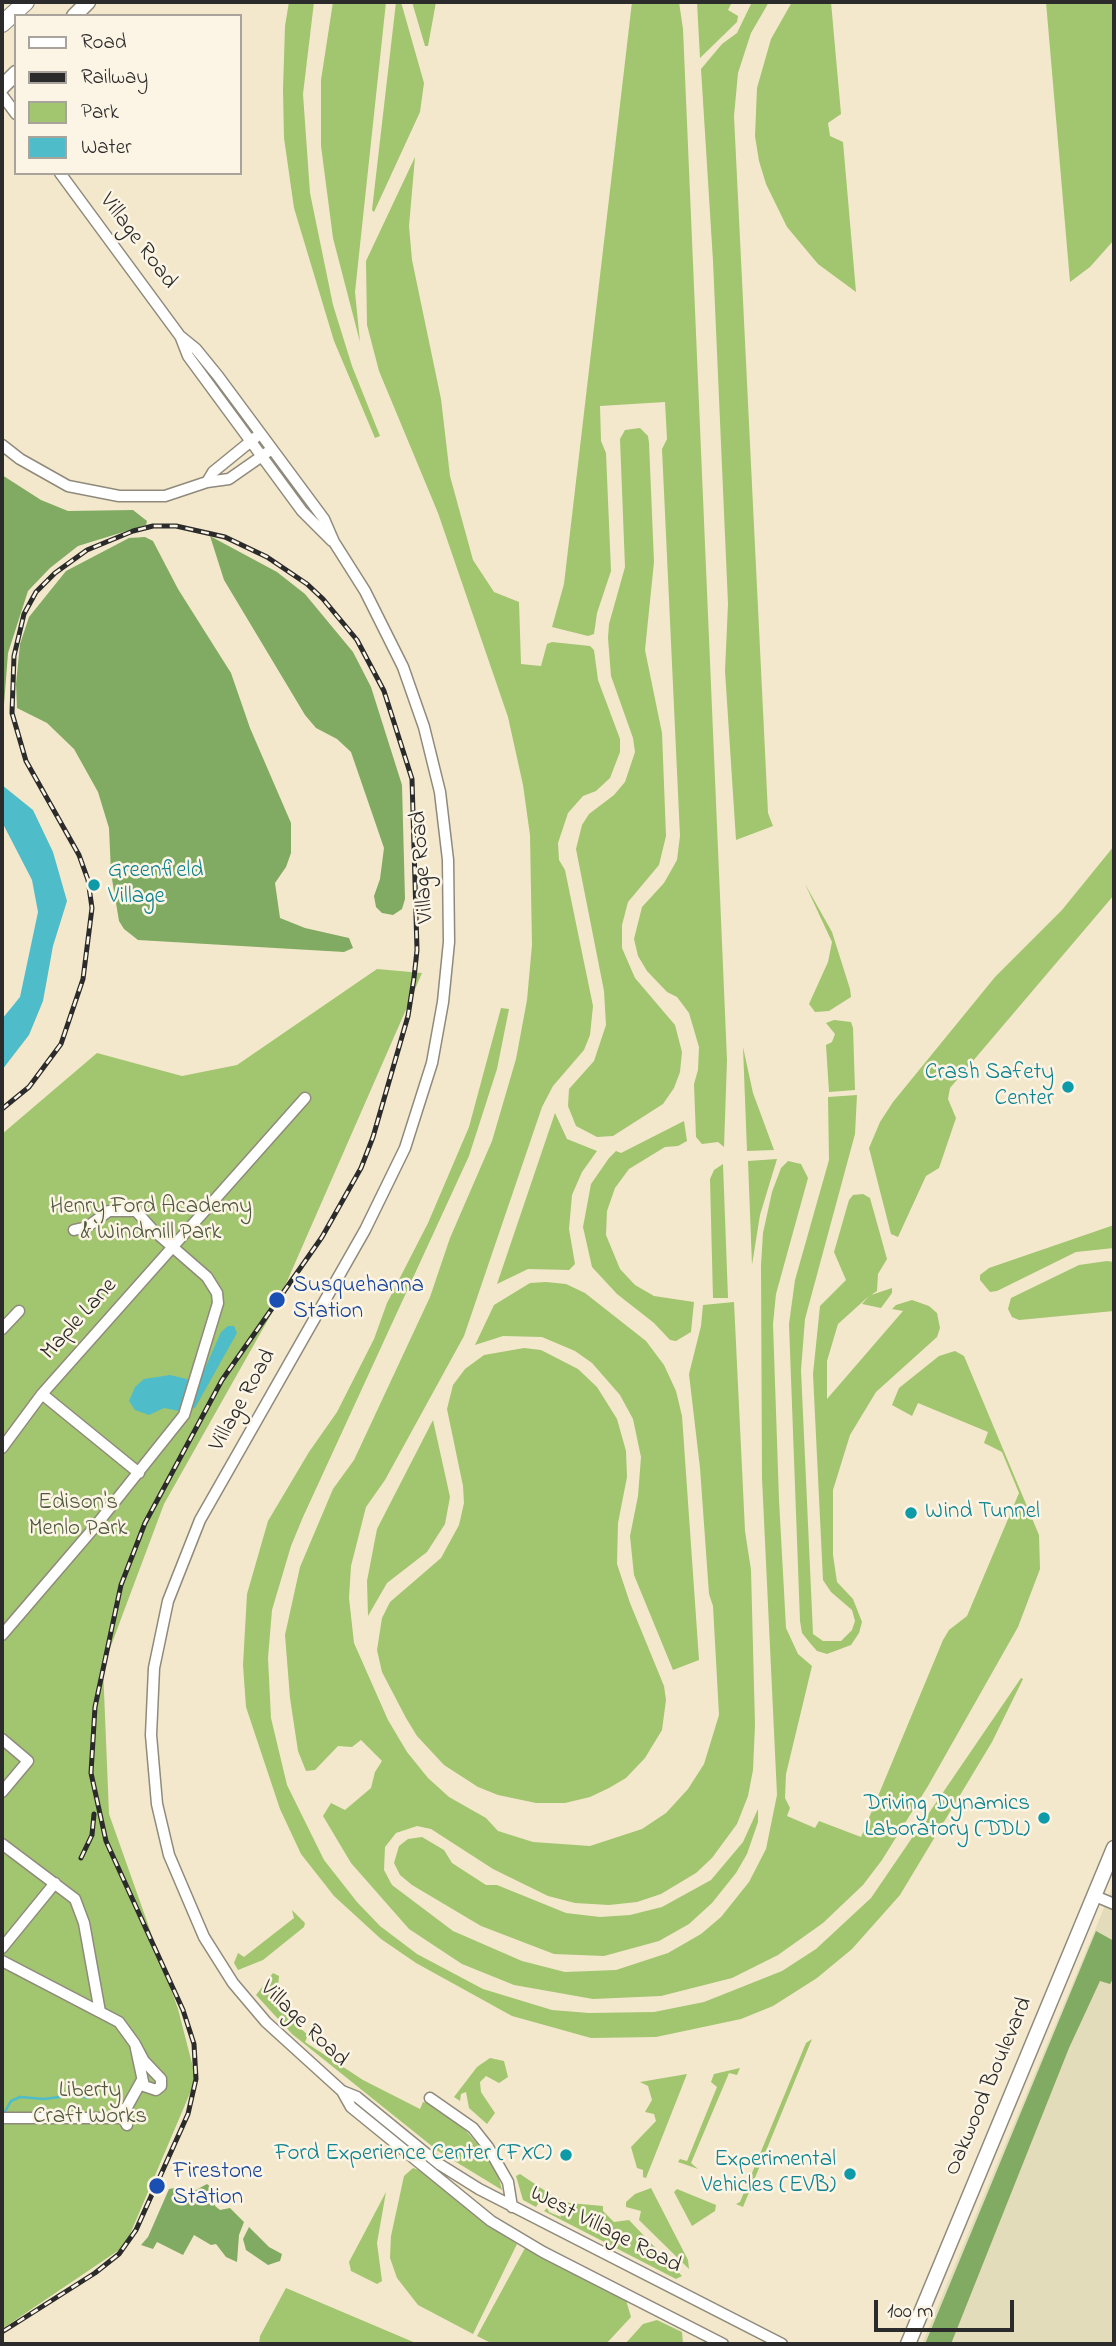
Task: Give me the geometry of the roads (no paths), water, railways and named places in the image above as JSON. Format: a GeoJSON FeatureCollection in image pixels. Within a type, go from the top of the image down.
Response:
{"type":"FeatureCollection","features":[{"type":"Feature","properties":{"kind":"highway"},"geometry":{"type":"LineString","coordinates":[[2,23],[26,2]]}},
{"type":"Feature","properties":{"kind":"main road","name":"Oakwood Boulevard"},"geometry":{"type":"LineString","coordinates":[[908,2344],[1114,1847]]}},
{"type":"Feature","properties":{"kind":"street"},"geometry":{"type":"LineString","coordinates":[[2,95],[14,111]]}},
{"type":"Feature","properties":{"kind":"street","name":"Village Road"},"geometry":{"type":"LineString","coordinates":[[61,175],[180,336],[196,349],[324,519],[334,542],[365,591],[392,642],[415,698],[433,758],[446,827],[449,942],[443,1002],[424,1091],[405,1148],[386,1190],[207,1508],[182,1561],[158,1644],[150,1735],[153,1782],[165,1839],[177,1877],[204,1937],[258,2014],[342,2091],[351,2107],[491,2221],[542,2252],[723,2344]]}},
{"type":"Feature","properties":{"kind":"street","name":"Village Road"},"geometry":{"type":"LineString","coordinates":[[180,336],[188,356],[262,456],[316,528],[334,542]]}},
{"type":"Feature","properties":{"kind":"street"},"geometry":{"type":"LineString","coordinates":[[207,482],[213,472],[261,434]]}},
{"type":"Feature","properties":{"kind":"street"},"geometry":{"type":"LineString","coordinates":[[2,445],[20,459],[68,485],[119,496],[165,496],[207,482],[229,479],[272,449]]}},
{"type":"Feature","properties":{"kind":"street","name":"Maple Lane"},"geometry":{"type":"LineString","coordinates":[[2,1448],[42,1394],[304,1098]]}},
{"type":"Feature","properties":{"kind":"street"},"geometry":{"type":"LineString","coordinates":[[2,1635],[139,1473],[184,1415],[217,1307],[217,1293],[207,1277],[136,1211],[109,1211],[87,1227],[74,1230]]}},
{"type":"Feature","properties":{"kind":"street"},"geometry":{"type":"LineString","coordinates":[[2,1329],[19,1311]]}},
{"type":"Feature","properties":{"kind":"street"},"geometry":{"type":"LineString","coordinates":[[42,1394],[139,1473]]}},
{"type":"Feature","properties":{"kind":"street"},"geometry":{"type":"LineString","coordinates":[[2,1739],[27,1761],[2,1792]]}},
{"type":"Feature","properties":{"kind":"street"},"geometry":{"type":"LineString","coordinates":[[2,1844],[40,1875],[67,1891],[80,1910],[100,2012]]}},
{"type":"Feature","properties":{"kind":"street"},"geometry":{"type":"LineString","coordinates":[[2,1948],[55,1883]]}},
{"type":"Feature","properties":{"kind":"street"},"geometry":{"type":"LineString","coordinates":[[1095,1896],[1114,1904]]}},
{"type":"Feature","properties":{"kind":"street"},"geometry":{"type":"LineString","coordinates":[[2,1961],[118,2022],[135,2044],[144,2061],[158,2073],[161,2086],[150,2089],[142,2080],[135,2044]]}},
{"type":"Feature","properties":{"kind":"street"},"geometry":{"type":"LineString","coordinates":[[113,2118],[127,2106],[142,2080]]}},
{"type":"Feature","properties":{"kind":"street","name":"Village Road"},"geometry":{"type":"LineString","coordinates":[[342,2091],[357,2097],[416,2145]]}},
{"type":"Feature","properties":{"kind":"street"},"geometry":{"type":"LineString","coordinates":[[430,2098],[473,2129],[488,2147],[508,2182],[512,2207]]}},
{"type":"Feature","properties":{"kind":"street"},"geometry":{"type":"LineString","coordinates":[[3,2118],[113,2118],[123,2119],[127,2125]]}},
{"type":"Feature","properties":{"kind":"street","name":"West Village Road"},"geometry":{"type":"LineString","coordinates":[[416,2145],[463,2180],[512,2207],[782,2344]]}},
{"type":"Feature","properties":{"kind":"water"},"geometry":{"type":"Polygon","coordinates":[[[2,785],[33,810],[53,852],[67,901],[53,946],[43,1001],[29,1035],[2,1070],[2,1019],[20,997],[38,912],[32,880],[2,822],[2,785]]]}},
{"type":"Feature","properties":{"kind":"water"},"geometry":{"type":"Polygon","coordinates":[[[228,1326],[234,1326],[237,1333],[195,1408],[179,1411],[164,1408],[149,1415],[135,1410],[129,1401],[135,1387],[144,1379],[170,1375],[199,1382],[221,1332],[228,1326]]]}},
{"type":"Feature","properties":{"kind":"waterway"},"geometry":{"type":"LineString","coordinates":[[3,2115],[11,2101],[20,2097],[44,2099],[75,2095],[90,2098]]}},
{"type":"Feature","properties":{"kind":"railway"},"geometry":{"type":"LineString","coordinates":[[2,1109],[29,1087],[61,1044],[83,979],[92,908],[88,880],[79,855],[26,761],[12,713],[14,656],[24,614],[36,592],[55,573],[87,550],[133,531],[153,526],[176,526],[225,537],[267,557],[307,584],[323,599],[357,640],[384,691],[412,779],[417,950],[414,978],[408,1016],[373,1137],[361,1168],[322,1237],[222,1380],[145,1523],[121,1585],[95,1707],[91,1773],[106,1841],[183,2010],[194,2044],[196,2079],[188,2114],[136,2230],[119,2254],[95,2273],[2,2332]]}},
{"type":"Feature","properties":{"kind":"railway"},"geometry":{"type":"LineString","coordinates":[[81,1858],[92,1835],[94,1814]]}},
{"type":"Feature","properties":{"kind":"place","name":"Greenfield Village"},"geometry":{"type":"Point","coordinates":[94,885]}},
{"type":"Feature","properties":{"kind":"place","name":"Crash Safety Center"},"geometry":{"type":"Point","coordinates":[1068,1087]}},
{"type":"Feature","properties":{"kind":"place","name":"Susquehanna Station"},"geometry":{"type":"Point","coordinates":[277,1300]}},
{"type":"Feature","properties":{"kind":"place","name":"Wind Tunnel"},"geometry":{"type":"Point","coordinates":[911,1513]}},
{"type":"Feature","properties":{"kind":"place","name":"Driving Dynamics Laboratory (DDL)"},"geometry":{"type":"Point","coordinates":[1044,1818]}},
{"type":"Feature","properties":{"kind":"place","name":"Ford Experience Center (FXC)"},"geometry":{"type":"Point","coordinates":[566,2155]}},
{"type":"Feature","properties":{"kind":"place","name":"Experimental Vehicles (EVB)"},"geometry":{"type":"Point","coordinates":[850,2174]}},
{"type":"Feature","properties":{"kind":"place","name":"Firestone Station"},"geometry":{"type":"Point","coordinates":[157,2186]}},
{"type":"Feature","properties":{"kind":"park label","name":"Henry Ford Academy & Windmill Park"},"geometry":{"type":"Point","coordinates":[151,1221]}},
{"type":"Feature","properties":{"kind":"park label","name":"Edison's Menlo Park"},"geometry":{"type":"Point","coordinates":[78,1517]}},
{"type":"Feature","properties":{"kind":"park label","name":"Liberty Craft Works"},"geometry":{"type":"Point","coordinates":[90,2105]}}]}
